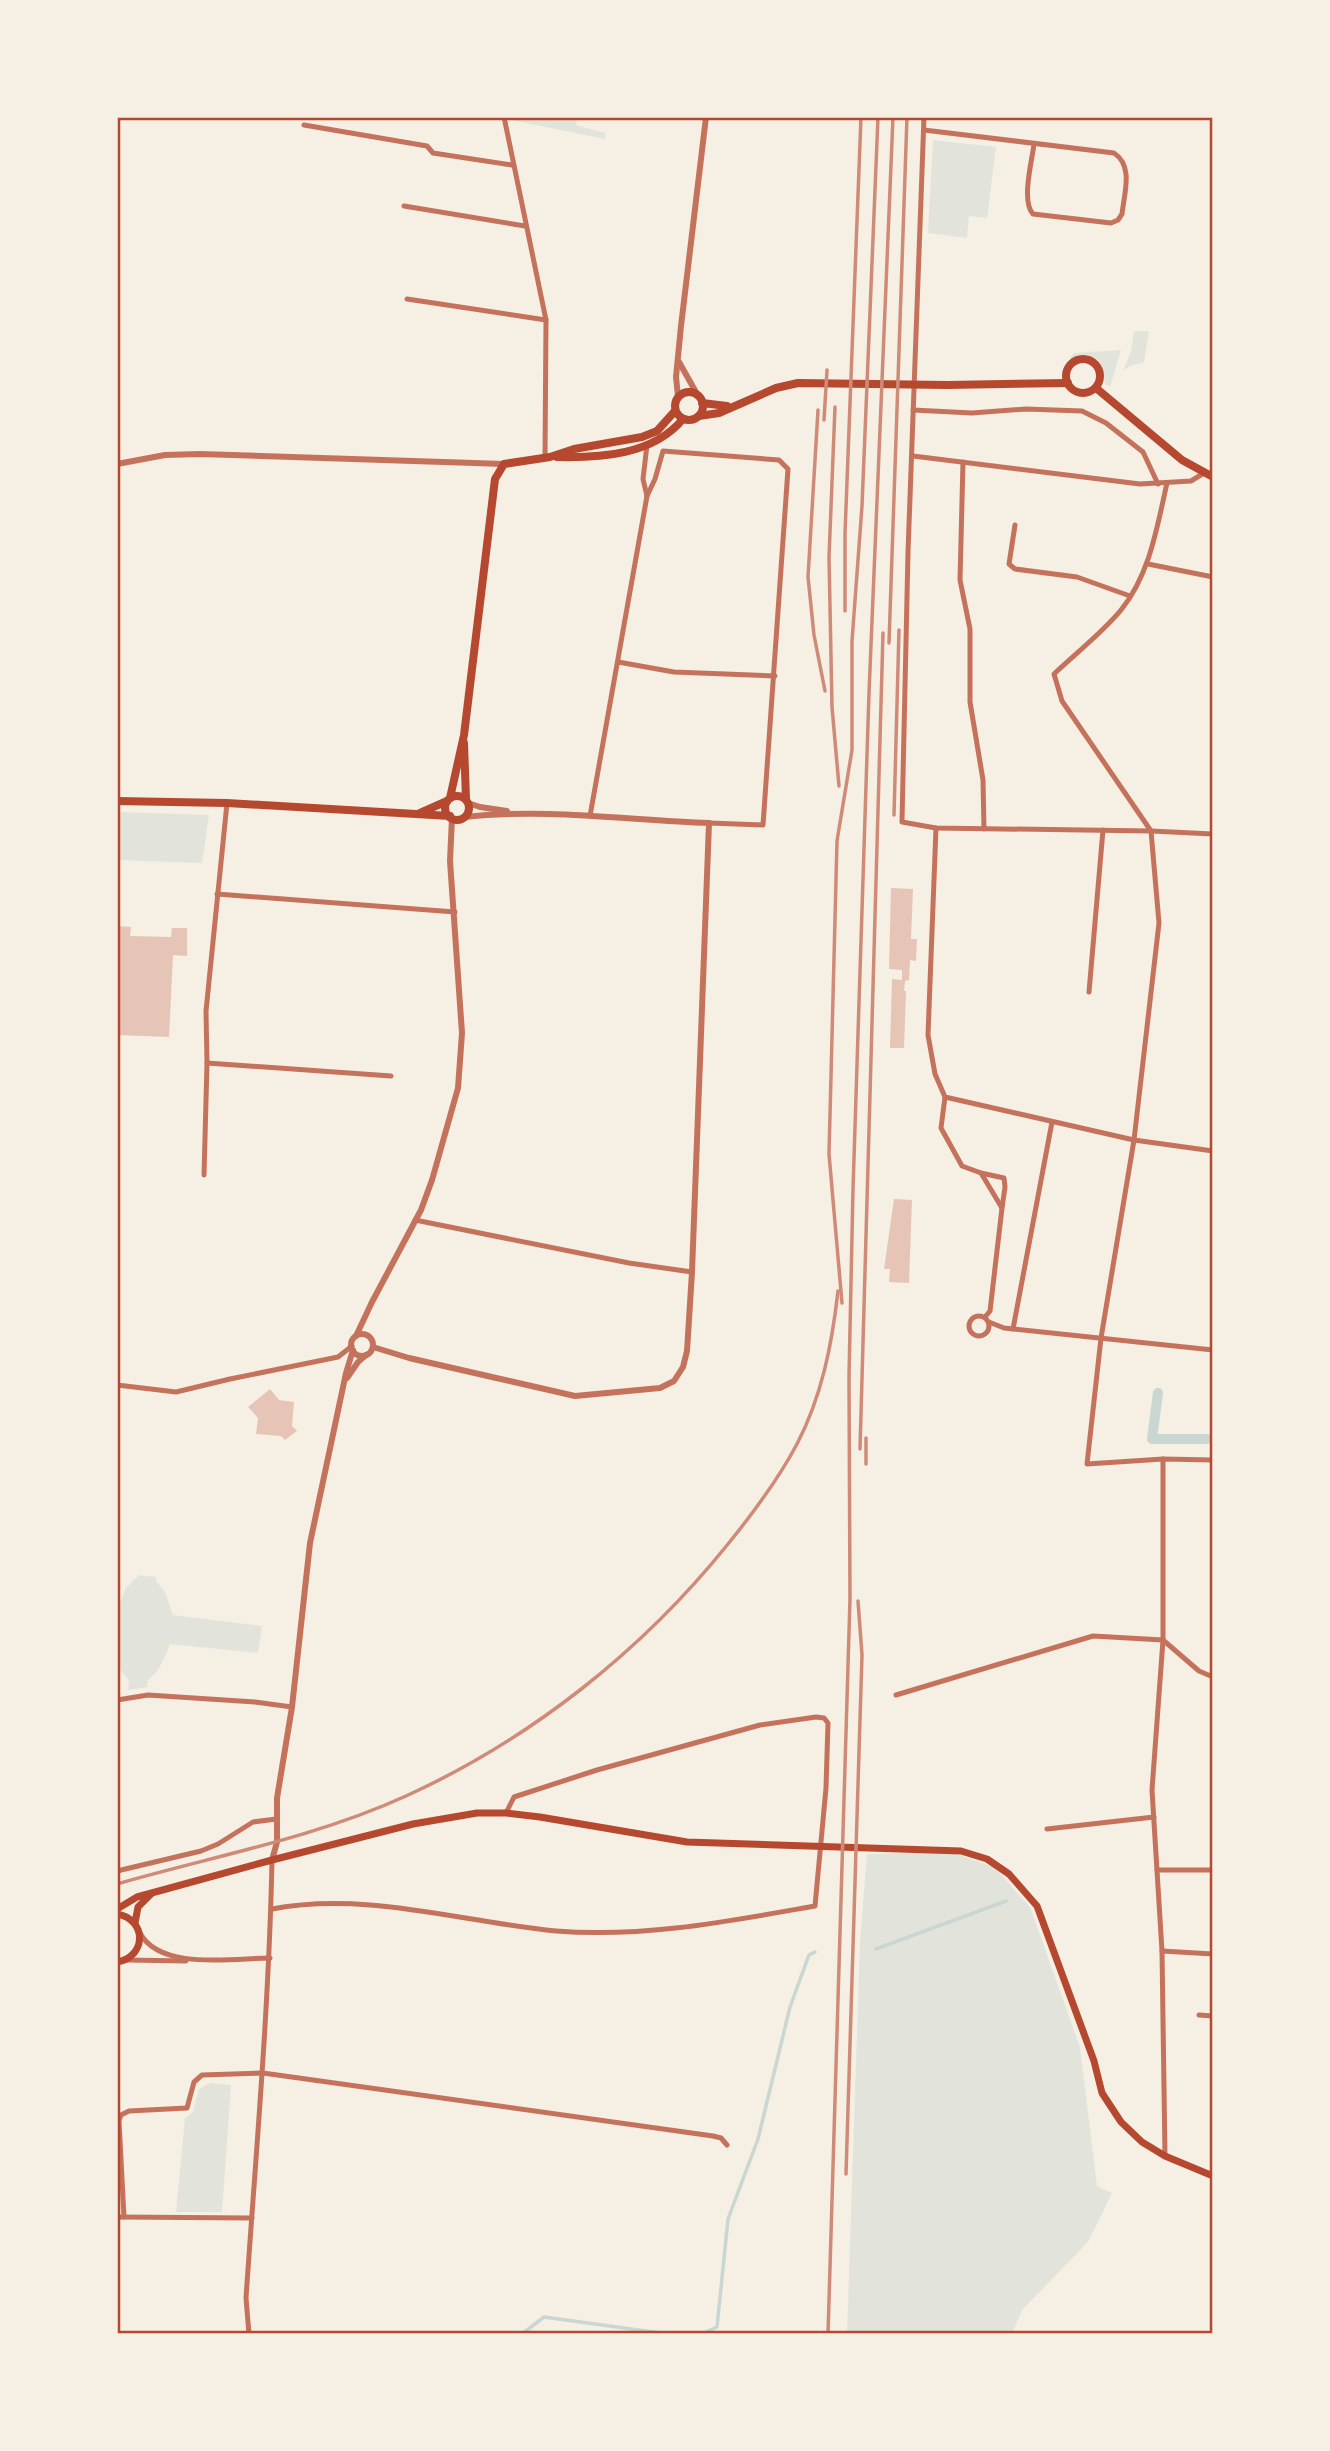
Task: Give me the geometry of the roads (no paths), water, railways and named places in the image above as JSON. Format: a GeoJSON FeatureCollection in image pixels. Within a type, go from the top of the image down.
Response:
{"type":"FeatureCollection","features":[{"type":"Feature","properties":{"kind":"main road"},"geometry":{"type":"LineString","coordinates":[[1089,360],[1097,367],[1100,372],[1096,387],[1086,393],[1071,388],[1067,372],[1073,363],[1089,360]]}},
{"type":"Feature","properties":{"kind":"main road"},"geometry":{"type":"LineString","coordinates":[[699,416],[702,403],[697,394],[685,392],[678,397],[675,411],[682,419],[691,420],[719,413],[776,388],[817,382],[947,385],[1068,383]]}},
{"type":"Feature","properties":{"kind":"main road"},"geometry":{"type":"LineString","coordinates":[[1096,387],[1182,460],[1208,475]]}},
{"type":"Feature","properties":{"kind":"main road"},"geometry":{"type":"LineString","coordinates":[[702,403],[734,405]]}},
{"type":"Feature","properties":{"kind":"main road"},"geometry":{"type":"LineString","coordinates":[[451,817],[445,808],[464,735],[495,479],[503,464],[642,437],[657,431],[675,411]]}},
{"type":"Feature","properties":{"kind":"main road"},"geometry":{"type":"LineString","coordinates":[[548,457],[584,458],[639,449],[675,428],[682,419]]}},
{"type":"Feature","properties":{"kind":"main road"},"geometry":{"type":"LineString","coordinates":[[117,801],[227,803],[464,817],[468,810],[464,735]]}},
{"type":"Feature","properties":{"kind":"main road"},"geometry":{"type":"LineString","coordinates":[[417,813],[460,796],[467,801]]}},
{"type":"Feature","properties":{"kind":"main road"},"geometry":{"type":"LineString","coordinates":[[117,1962],[127,1960],[138,1949],[140,1933],[135,1923],[117,1911],[137,1897],[272,1860],[443,1818],[477,1813],[506,1813],[687,1842],[961,1851],[987,1859],[1009,1874],[1037,1906],[1094,2061],[1102,2093],[1121,2122],[1142,2142],[1213,2176]]}},
{"type":"Feature","properties":{"kind":"main road"},"geometry":{"type":"LineString","coordinates":[[135,1923],[138,1907],[152,1894]]}},
{"type":"Feature","properties":{"kind":"street"},"geometry":{"type":"LineString","coordinates":[[504,117],[545,320],[548,457]]}},
{"type":"Feature","properties":{"kind":"street"},"geometry":{"type":"LineString","coordinates":[[678,397],[676,377],[706,117]]}},
{"type":"Feature","properties":{"kind":"street"},"geometry":{"type":"LineString","coordinates":[[925,117],[901,818],[906,825],[936,828],[1213,834]]}},
{"type":"Feature","properties":{"kind":"street"},"geometry":{"type":"LineString","coordinates":[[304,125],[427,146],[433,153],[512,165]]}},
{"type":"Feature","properties":{"kind":"street"},"geometry":{"type":"LineString","coordinates":[[924,130],[1114,153],[1121,158],[1126,171],[1122,214],[1118,220],[1111,223],[1033,214],[1028,209],[1027,199],[1034,144]]}},
{"type":"Feature","properties":{"kind":"street"},"geometry":{"type":"LineString","coordinates":[[404,206],[525,226]]}},
{"type":"Feature","properties":{"kind":"street"},"geometry":{"type":"LineString","coordinates":[[407,299],[545,320]]}},
{"type":"Feature","properties":{"kind":"street"},"geometry":{"type":"LineString","coordinates":[[678,361],[697,394]]}},
{"type":"Feature","properties":{"kind":"street"},"geometry":{"type":"LineString","coordinates":[[913,410],[1082,411],[1106,423],[1143,452],[1158,484]]}},
{"type":"Feature","properties":{"kind":"street"},"geometry":{"type":"LineString","coordinates":[[647,445],[643,479],[647,496]]}},
{"type":"Feature","properties":{"kind":"street"},"geometry":{"type":"LineString","coordinates":[[464,817],[527,814],[763,825],[788,469],[779,460],[663,451],[655,480],[647,496],[590,816]]}},
{"type":"Feature","properties":{"kind":"street"},"geometry":{"type":"LineString","coordinates":[[117,464],[164,455],[200,454],[503,464]]}},
{"type":"Feature","properties":{"kind":"street"},"geometry":{"type":"LineString","coordinates":[[913,456],[1140,484],[1191,481],[1208,475]]}},
{"type":"Feature","properties":{"kind":"street"},"geometry":{"type":"LineString","coordinates":[[963,462],[960,580],[971,629],[970,702],[983,780],[984,829]]}},
{"type":"Feature","properties":{"kind":"street"},"geometry":{"type":"LineString","coordinates":[[1167,483],[1148,564],[1130,596],[1121,610],[1054,674],[1062,701],[1151,831],[1160,923],[1135,1140],[1101,1338],[1087,1464],[1163,1459],[1213,1460]]}},
{"type":"Feature","properties":{"kind":"street"},"geometry":{"type":"LineString","coordinates":[[1015,525],[1009,564],[1015,569],[1077,577],[1130,596]]}},
{"type":"Feature","properties":{"kind":"street"},"geometry":{"type":"LineString","coordinates":[[1148,564],[1213,578]]}},
{"type":"Feature","properties":{"kind":"street"},"geometry":{"type":"LineString","coordinates":[[618,662],[674,672],[775,676]]}},
{"type":"Feature","properties":{"kind":"street"},"geometry":{"type":"LineString","coordinates":[[467,801],[480,807],[527,814]]}},
{"type":"Feature","properties":{"kind":"street"},"geometry":{"type":"LineString","coordinates":[[204,1175],[206,1011],[227,803]]}},
{"type":"Feature","properties":{"kind":"street"},"geometry":{"type":"LineString","coordinates":[[249,2334],[246,2298],[270,1958],[272,1860],[277,1842],[277,1798],[292,1707],[310,1543],[352,1348],[372,1301],[415,1220],[432,1180],[459,1078],[462,1033],[450,861],[451,817]]}},
{"type":"Feature","properties":{"kind":"street"},"geometry":{"type":"LineString","coordinates":[[373,1347],[409,1358],[574,1396],[660,1388],[674,1381],[683,1367],[687,1351],[692,1272],[709,823]]}},
{"type":"Feature","properties":{"kind":"street"},"geometry":{"type":"LineString","coordinates":[[936,828],[928,1035],[935,1074],[946,1097],[941,1128],[962,1166],[1003,1178],[1005,1187],[987,1319],[988,1332]]}},
{"type":"Feature","properties":{"kind":"street"},"geometry":{"type":"LineString","coordinates":[[1089,992],[1103,830]]}},
{"type":"Feature","properties":{"kind":"street"},"geometry":{"type":"LineString","coordinates":[[217,894],[455,912]]}},
{"type":"Feature","properties":{"kind":"street"},"geometry":{"type":"LineString","coordinates":[[207,1063],[391,1076]]}},
{"type":"Feature","properties":{"kind":"street"},"geometry":{"type":"LineString","coordinates":[[946,1097],[1135,1140],[1213,1151]]}},
{"type":"Feature","properties":{"kind":"street"},"geometry":{"type":"LineString","coordinates":[[1013,1329],[1052,1122]]}},
{"type":"Feature","properties":{"kind":"street"},"geometry":{"type":"LineString","coordinates":[[981,1173],[1002,1208]]}},
{"type":"Feature","properties":{"kind":"street"},"geometry":{"type":"LineString","coordinates":[[415,1220],[616,1261],[692,1272]]}},
{"type":"Feature","properties":{"kind":"street"},"geometry":{"type":"LineString","coordinates":[[1003,1328],[977,1315],[971,1319],[968,1326],[971,1334],[978,1337],[1003,1328],[1213,1350]]}},
{"type":"Feature","properties":{"kind":"street"},"geometry":{"type":"LineString","coordinates":[[345,1382],[358,1362],[373,1347],[368,1336],[356,1336]]}},
{"type":"Feature","properties":{"kind":"street"},"geometry":{"type":"LineString","coordinates":[[352,1348],[360,1355],[366,1355]]}},
{"type":"Feature","properties":{"kind":"street"},"geometry":{"type":"LineString","coordinates":[[117,1385],[176,1392],[230,1378],[338,1357],[352,1348]]}},
{"type":"Feature","properties":{"kind":"street"},"geometry":{"type":"LineString","coordinates":[[1163,1459],[1163,1640],[1152,1790],[1162,1951],[1165,2155]]}},
{"type":"Feature","properties":{"kind":"street"},"geometry":{"type":"LineString","coordinates":[[896,1695],[1093,1636],[1163,1640],[1199,1671],[1211,1676]]}},
{"type":"Feature","properties":{"kind":"street"},"geometry":{"type":"LineString","coordinates":[[117,1700],[148,1695],[292,1707]]}},
{"type":"Feature","properties":{"kind":"street"},"geometry":{"type":"LineString","coordinates":[[272,1909],[306,1902],[359,1905],[556,1930],[621,1933],[740,1919],[815,1906],[826,1788],[828,1723],[824,1718],[816,1717],[776,1722],[685,1745],[523,1793],[514,1797],[506,1813]]}},
{"type":"Feature","properties":{"kind":"street"},"geometry":{"type":"LineString","coordinates":[[1047,1829],[1154,1817]]}},
{"type":"Feature","properties":{"kind":"street"},"geometry":{"type":"LineString","coordinates":[[117,1871],[201,1851],[218,1844],[253,1822],[276,1819]]}},
{"type":"Feature","properties":{"kind":"street"},"geometry":{"type":"LineString","coordinates":[[1157,1870],[1213,1870]]}},
{"type":"Feature","properties":{"kind":"street"},"geometry":{"type":"LineString","coordinates":[[140,1933],[147,1944],[156,1950],[178,1958],[270,1958]]}},
{"type":"Feature","properties":{"kind":"street"},"geometry":{"type":"LineString","coordinates":[[1162,1951],[1213,1954]]}},
{"type":"Feature","properties":{"kind":"street"},"geometry":{"type":"LineString","coordinates":[[127,1960],[182,1962],[193,1959]]}},
{"type":"Feature","properties":{"kind":"street"},"geometry":{"type":"LineString","coordinates":[[1199,2015],[1213,2016]]}},
{"type":"Feature","properties":{"kind":"street"},"geometry":{"type":"LineString","coordinates":[[252,2218],[121,2217],[121,2115],[129,2110],[187,2108],[194,2082],[202,2075],[263,2073],[713,2136],[721,2138],[727,2145]]}},
{"type":"Feature","properties":{"kind":"waterway"},"geometry":{"type":"LineString","coordinates":[[1158,1393],[1152,1439],[1207,1439]]}},
{"type":"Feature","properties":{"kind":"waterway"},"geometry":{"type":"LineString","coordinates":[[876,1949],[1006,1901]]}},
{"type":"Feature","properties":{"kind":"waterway"},"geometry":{"type":"LineString","coordinates":[[702,2334],[717,2327],[728,2219],[758,2139],[790,2007],[809,1955],[815,1952]]}},
{"type":"Feature","properties":{"kind":"waterway"},"geometry":{"type":"LineString","coordinates":[[522,2334],[544,2317],[668,2334]]}},
{"type":"Feature","properties":{"kind":"railway"},"geometry":{"type":"LineString","coordinates":[[845,611],[845,534],[861,117]]}},
{"type":"Feature","properties":{"kind":"railway"},"geometry":{"type":"LineString","coordinates":[[842,1303],[829,1154],[837,841],[852,750],[852,641],[862,506],[878,117]]}},
{"type":"Feature","properties":{"kind":"railway"},"geometry":{"type":"LineString","coordinates":[[828,2334],[850,1599],[849,1377],[853,1189],[869,693],[893,117]]}},
{"type":"Feature","properties":{"kind":"railway"},"geometry":{"type":"LineString","coordinates":[[889,643],[907,117]]}},
{"type":"Feature","properties":{"kind":"railway"},"geometry":{"type":"LineString","coordinates":[[824,420],[827,370]]}},
{"type":"Feature","properties":{"kind":"railway"},"geometry":{"type":"LineString","coordinates":[[835,407],[829,557],[832,707],[839,786]]}},
{"type":"Feature","properties":{"kind":"railway"},"geometry":{"type":"LineString","coordinates":[[818,410],[808,577],[814,635],[825,691]]}},
{"type":"Feature","properties":{"kind":"railway"},"geometry":{"type":"LineString","coordinates":[[894,815],[899,630]]}},
{"type":"Feature","properties":{"kind":"railway"},"geometry":{"type":"LineString","coordinates":[[860,1449],[883,633]]}},
{"type":"Feature","properties":{"kind":"railway"},"geometry":{"type":"LineString","coordinates":[[117,1884],[300,1835],[371,1811],[406,1796],[497,1748],[582,1689],[621,1656],[695,1583],[738,1532],[774,1483],[797,1444],[813,1407],[829,1350],[838,1291]]}},
{"type":"Feature","properties":{"kind":"railway"},"geometry":{"type":"LineString","coordinates":[[866,1438],[866,1464]]}},
{"type":"Feature","properties":{"kind":"railway"},"geometry":{"type":"LineString","coordinates":[[846,2174],[862,1655],[858,1601]]}}]}
